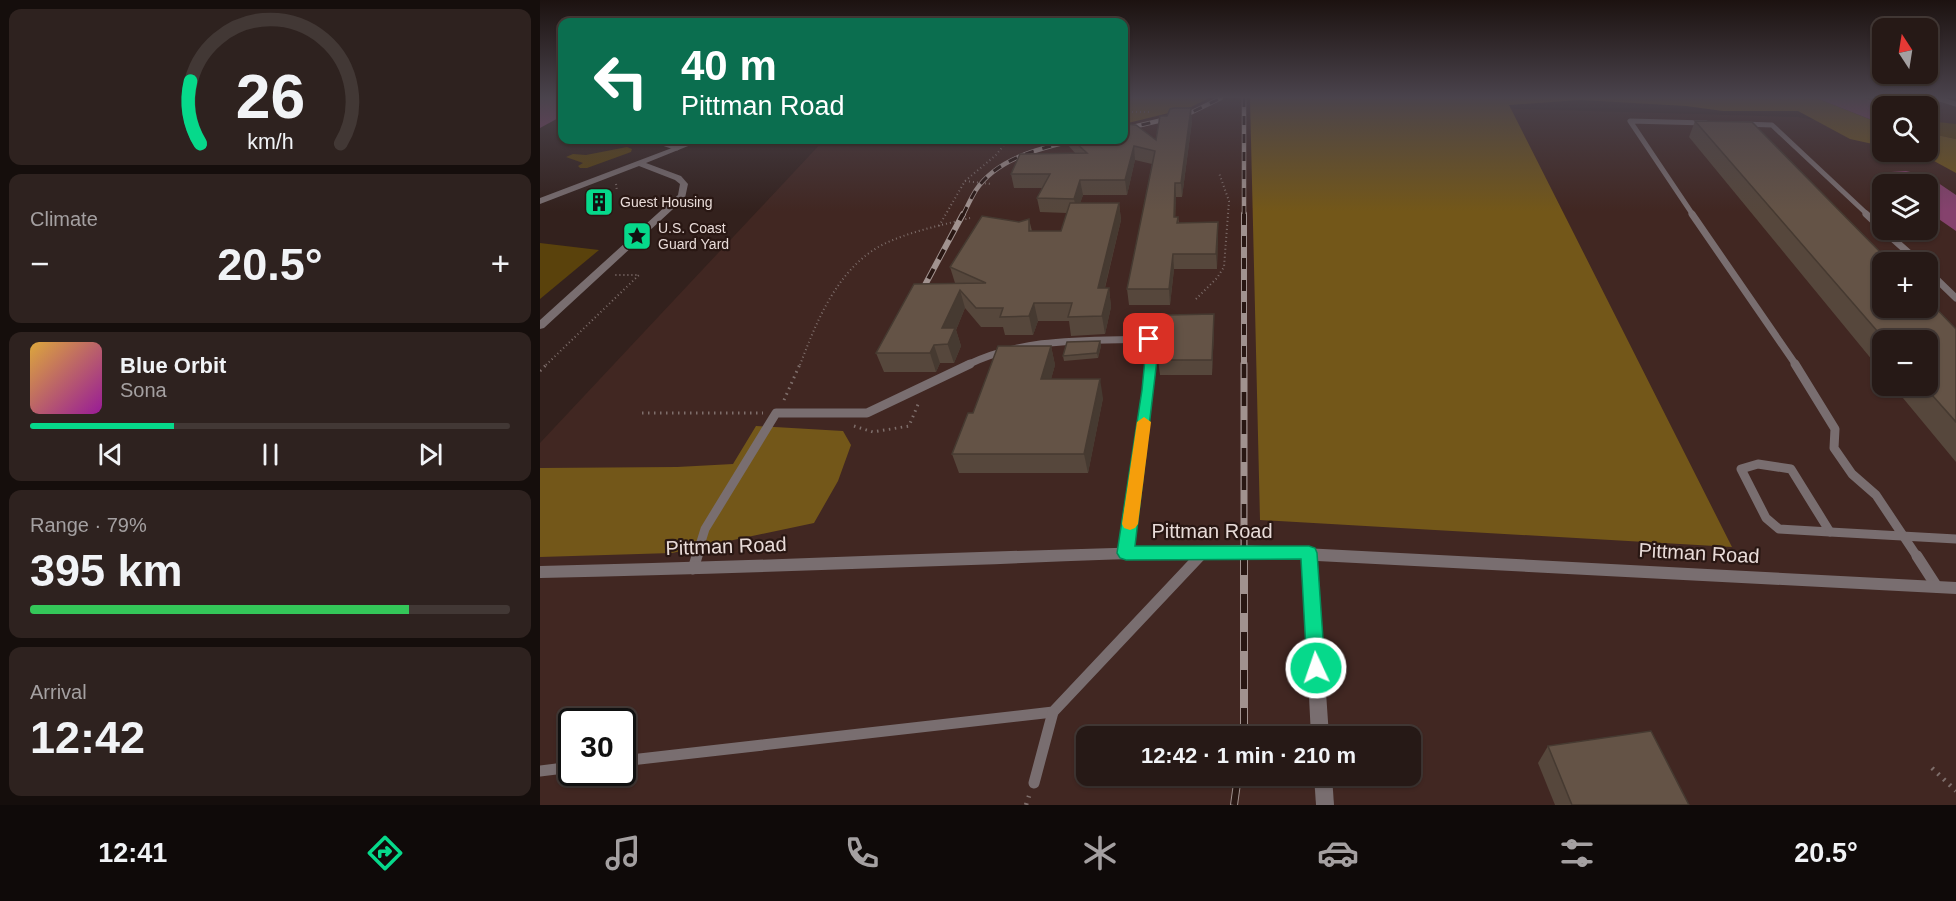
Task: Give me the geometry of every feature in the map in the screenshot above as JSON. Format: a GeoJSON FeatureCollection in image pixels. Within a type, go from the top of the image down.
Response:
{"type":"FeatureCollection","features":[{"type":"Feature","properties":{"kind":"street"},"geometry":{"type":"LineString","coordinates":[[540,201],[688,144]]}},
{"type":"Feature","properties":{"kind":"street"},"geometry":{"type":"LineString","coordinates":[[540,326],[682,196],[684,184],[678,178],[638,163]]}},
{"type":"Feature","properties":{"kind":"street","name":"Pittman Road"},"geometry":{"type":"LineString","coordinates":[[540,572],[693,569],[1126,553],[1309,553],[1956,588]]}},
{"type":"Feature","properties":{"kind":"street"},"geometry":{"type":"LineString","coordinates":[[1309,553],[1319,726]]}},
{"type":"Feature","properties":{"kind":"street"},"geometry":{"type":"LineString","coordinates":[[1323,786],[1324,805]]}},
{"type":"Feature","properties":{"kind":"lane"},"geometry":{"type":"LineString","coordinates":[[1640,136],[1739,285],[1804,377],[1835,429],[1834,448],[1852,474],[1876,495],[1937,587]]}},
{"type":"Feature","properties":{"kind":"lane"},"geometry":{"type":"LineString","coordinates":[[1783,136],[1872,219]]}},
{"type":"Feature","properties":{"kind":"lane"},"geometry":{"type":"LineString","coordinates":[[665,144],[677,148]]}},
{"type":"Feature","properties":{"kind":"lane"},"geometry":{"type":"LineString","coordinates":[[1895,240],[1908,252]]}},
{"type":"Feature","properties":{"kind":"lane"},"geometry":{"type":"LineString","coordinates":[[1938,281],[1956,298]]}},
{"type":"Feature","properties":{"kind":"lane"},"geometry":{"type":"LineString","coordinates":[[693,569],[705,529],[776,412],[867,413],[990,354],[1038,343],[1149,339],[1151,359],[1148,390],[1126,553]]}},
{"type":"Feature","properties":{"kind":"lane"},"geometry":{"type":"LineString","coordinates":[[1830,532],[1791,470],[1752,465],[1744,466],[1741,470],[1772,525],[1779,529],[1830,532],[1903,535],[1956,539]]}},
{"type":"Feature","properties":{"kind":"lane"},"geometry":{"type":"LineString","coordinates":[[1034,783],[1053,712],[1204,552]]}},
{"type":"Feature","properties":{"kind":"lane"},"geometry":{"type":"LineString","coordinates":[[636,759],[1053,712]]}},
{"type":"Feature","properties":{"kind":"lane"},"geometry":{"type":"LineString","coordinates":[[540,771],[558,769]]}},
{"type":"Feature","properties":{"kind":"path"},"geometry":{"type":"LineString","coordinates":[[938,227],[965,181],[996,155],[1005,144]]}},
{"type":"Feature","properties":{"kind":"path"},"geometry":{"type":"LineString","coordinates":[[1196,299],[1217,278],[1224,267],[1229,201],[1220,173]]}},
{"type":"Feature","properties":{"kind":"path"},"geometry":{"type":"LineString","coordinates":[[965,181],[991,184]]}},
{"type":"Feature","properties":{"kind":"path"},"geometry":{"type":"LineString","coordinates":[[642,413],[776,412],[791,388],[818,319],[858,265],[875,248],[970,218]]}},
{"type":"Feature","properties":{"kind":"path"},"geometry":{"type":"LineString","coordinates":[[540,371],[639,275],[596,275]]}},
{"type":"Feature","properties":{"kind":"path"},"geometry":{"type":"LineString","coordinates":[[840,414],[861,431],[877,432],[909,426],[928,384]]}},
{"type":"Feature","properties":{"kind":"path"},"geometry":{"type":"LineString","coordinates":[[1932,768],[1956,791]]}},
{"type":"Feature","properties":{"kind":"shaded area"},"geometry":{"type":"Polygon","coordinates":[[[1128,136],[1872,136],[1872,162],[1938,162],[1938,136],[1956,136],[1956,805],[540,805],[540,443],[820,144],[1128,144],[1128,136]]]}},
{"type":"Feature","properties":{"kind":"shaded area"},"geometry":{"type":"Polygon","coordinates":[[[1251,136],[1524,136],[1732,547],[1260,520],[1251,136]]]}},
{"type":"Feature","properties":{"kind":"shaded area"},"geometry":{"type":"Polygon","coordinates":[[[1844,136],[1872,136],[1872,144],[1850,139],[1844,136]]]}},
{"type":"Feature","properties":{"kind":"shaded area"},"geometry":{"type":"Polygon","coordinates":[[[1938,136],[1956,139],[1956,173],[1936,162],[1938,162],[1938,136]]]}},
{"type":"Feature","properties":{"kind":"shaded area"},"geometry":{"type":"Polygon","coordinates":[[[1940,136],[1956,136],[1956,139],[1940,136]]]}},
{"type":"Feature","properties":{"kind":"shaded area"},"geometry":{"type":"Polygon","coordinates":[[[627,147],[632,149],[631,152],[587,168],[580,168],[578,166],[583,163],[566,157],[573,154],[586,155],[627,147]]]}},
{"type":"Feature","properties":{"kind":"shaded area"},"geometry":{"type":"Polygon","coordinates":[[[1906,171],[1919,174],[1892,174],[1891,172],[1906,171]]]}},
{"type":"Feature","properties":{"kind":"shaded area"},"geometry":{"type":"Polygon","coordinates":[[[1938,183],[1956,195],[1956,231],[1938,219],[1938,183]]]}},
{"type":"Feature","properties":{"kind":"shaded area"},"geometry":{"type":"Polygon","coordinates":[[[540,243],[599,250],[540,299],[540,243]]]}},
{"type":"Feature","properties":{"kind":"shaded area"},"geometry":{"type":"Polygon","coordinates":[[[756,426],[843,431],[851,445],[838,481],[814,523],[672,553],[540,557],[540,468],[677,467],[733,464],[756,426]]]}},
{"type":"Feature","properties":{"kind":"building"},"geometry":{"type":"Polygon","coordinates":[[[1128,136],[1150,136],[1156,140],[1157,136],[1187,136],[1181,183],[1175,183],[1174,217],[1178,217],[1177,223],[1218,222],[1216,254],[1173,254],[1169,289],[1127,289],[1155,151],[1134,146],[1125,180],[1080,180],[1074,199],[1037,198],[1050,174],[1011,174],[1020,154],[1087,153],[1077,144],[1128,144],[1128,136]]]}},
{"type":"Feature","properties":{"kind":"building"},"geometry":{"type":"Polygon","coordinates":[[[1708,136],[1765,136],[1880,252],[1872,252],[1872,318],[1938,318],[1938,310],[1956,329],[1956,422],[1933,396],[1938,396],[1938,330],[1876,330],[1708,136]]]}},
{"type":"Feature","properties":{"kind":"building"},"geometry":{"type":"Polygon","coordinates":[[[1070,203],[1119,203],[1098,288],[1109,288],[1102,316],[1068,317],[1072,303],[1034,303],[1029,316],[1000,317],[1003,308],[976,308],[960,290],[942,328],[955,328],[948,344],[934,345],[930,353],[876,353],[914,284],[986,283],[950,267],[982,216],[1019,222],[1029,219],[1029,231],[1061,231],[1070,203]]]}},
{"type":"Feature","properties":{"kind":"building"},"geometry":{"type":"Polygon","coordinates":[[[1214,314],[1212,360],[1158,360],[1160,348],[1164,347],[1168,315],[1214,314]]]}},
{"type":"Feature","properties":{"kind":"building"},"geometry":{"type":"Polygon","coordinates":[[[1100,341],[1097,353],[1063,356],[1067,342],[1100,341]]]}},
{"type":"Feature","properties":{"kind":"building"},"geometry":{"type":"Polygon","coordinates":[[[998,346],[1051,346],[1041,379],[1100,379],[1084,454],[952,454],[968,413],[973,413],[998,346]]]}},
{"type":"Feature","properties":{"kind":"building"},"geometry":{"type":"Polygon","coordinates":[[[1651,731],[1689,805],[1572,805],[1548,746],[1651,731]]]}},
{"type":"Feature","properties":{"kind":"railway"},"geometry":{"type":"LineString","coordinates":[[1244,136],[1244,726]]}},
{"type":"Feature","properties":{"kind":"railway"},"geometry":{"type":"LineString","coordinates":[[963,215],[976,190],[996,170],[1021,156],[1061,144]]}},
{"type":"Feature","properties":{"kind":"railway"},"geometry":{"type":"LineString","coordinates":[[918,298],[963,214]]}},
{"type":"Feature","properties":{"kind":"railway"},"geometry":{"type":"LineString","coordinates":[[1234,805],[1237,786]]}},
{"type":"Feature","properties":{"kind":"slow traffic"},"geometry":{"type":"LineString","coordinates":[[1130,524],[1144,422]]}},
{"type":"Feature","properties":{"kind":"place","name":"Guest Housing"},"geometry":{"type":"Point","coordinates":[599,202]}},
{"type":"Feature","properties":{"kind":"place","name":"U.S. Coast Guard Yard"},"geometry":{"type":"Point","coordinates":[637,236]}},
{"type":"Feature","properties":{"kind":"route"},"geometry":{"type":"LineString","coordinates":[[1149,339],[1151,359],[1148,390],[1126,553],[1245,551],[1309,553],[1316,668]]}}]}
